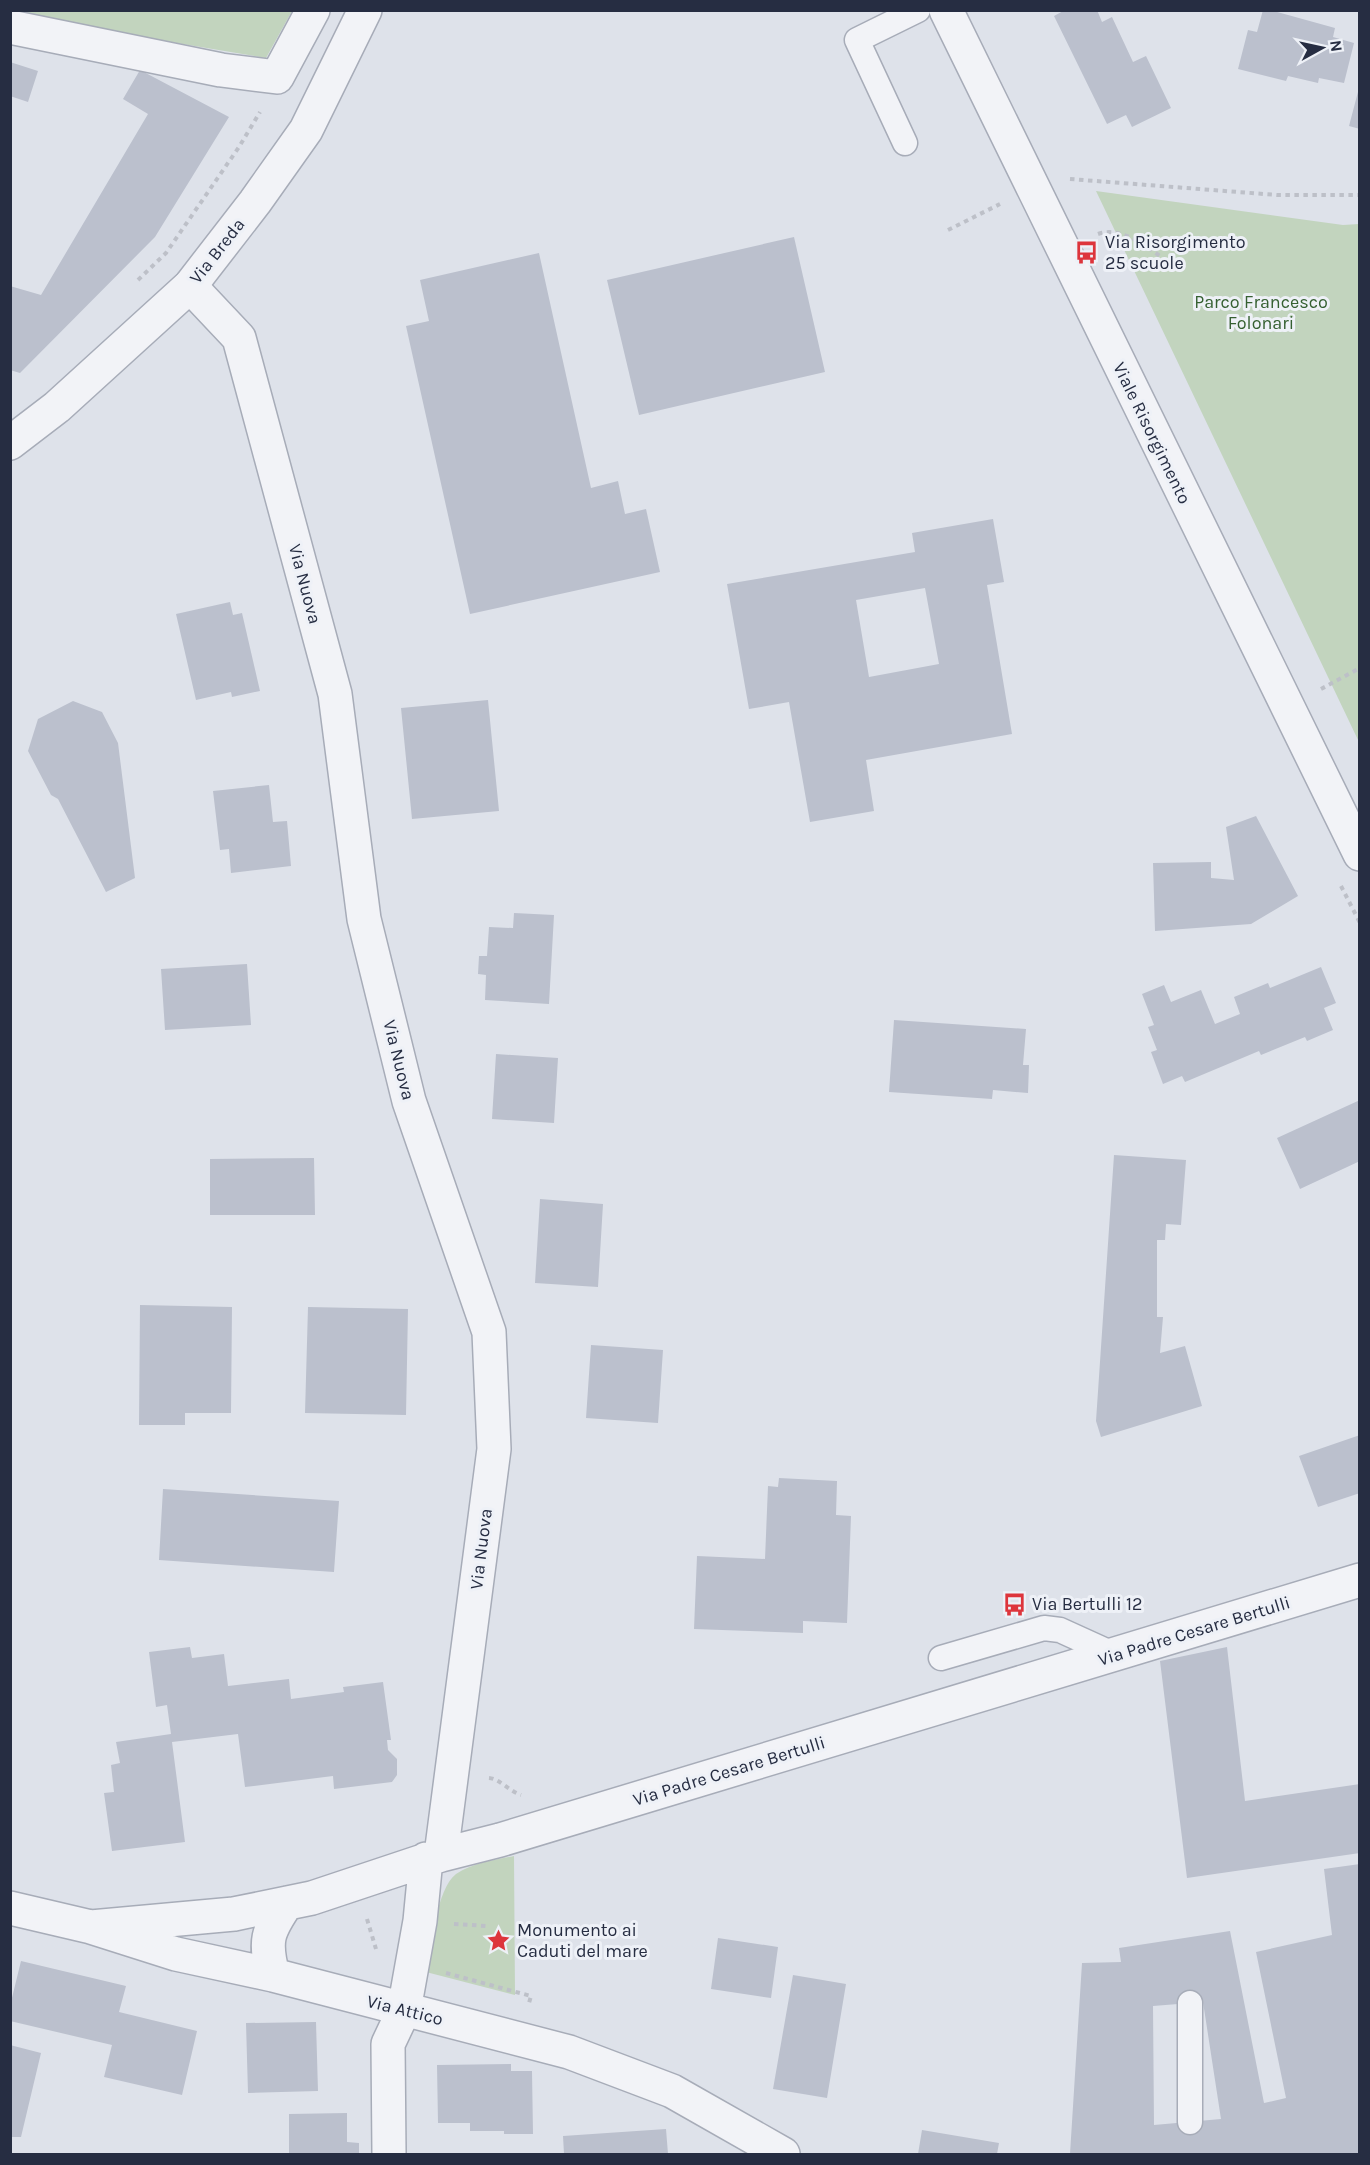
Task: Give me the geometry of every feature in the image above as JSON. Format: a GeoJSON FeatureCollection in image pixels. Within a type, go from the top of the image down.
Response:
{"type":"FeatureCollection","features":[{"type":"Feature","properties":{"kind":"street"},"geometry":{"type":"LineString","coordinates":[[10,27],[221,70],[277,77],[313,10]]}},
{"type":"Feature","properties":{"kind":"street","name":"Via Breda"},"geometry":{"type":"LineString","coordinates":[[10,443],[57,407],[190,286],[255,202],[306,130],[365,10]]}},
{"type":"Feature","properties":{"kind":"street","name":"Viale Risorgimento"},"geometry":{"type":"LineString","coordinates":[[946,10],[1359,854]]}},
{"type":"Feature","properties":{"kind":"street","name":"Via Nuova"},"geometry":{"type":"LineString","coordinates":[[190,286],[239,338],[335,694],[364,920],[400,1067],[409,1101],[489,1332],[494,1449],[433,1857],[404,2010],[388,2044],[389,2154]]}},
{"type":"Feature","properties":{"kind":"street","name":"Via Padre Cesare Bertulli"},"geometry":{"type":"LineString","coordinates":[[91,1927],[234,1914],[312,1898],[433,1857],[500,1840],[1359,1580]]}},
{"type":"Feature","properties":{"kind":"street"},"geometry":{"type":"LineString","coordinates":[[273,1975],[267,1944],[273,1923],[287,1903]]}},
{"type":"Feature","properties":{"kind":"street","name":"Via Attico"},"geometry":{"type":"LineString","coordinates":[[10,1908],[91,1927],[176,1954],[273,1975],[569,2052],[672,2091],[783,2154]]}},
{"type":"Feature","properties":{"kind":"lane"},"geometry":{"type":"LineString","coordinates":[[904,143],[857,40],[918,10]]}},
{"type":"Feature","properties":{"kind":"lane"},"geometry":{"type":"LineString","coordinates":[[941,1658],[1044,1628],[1060,1630],[1115,1655]]}},
{"type":"Feature","properties":{"kind":"lane"},"geometry":{"type":"LineString","coordinates":[[1190,2003],[1190,2122]]}},
{"type":"Feature","properties":{"kind":"path"},"geometry":{"type":"LineString","coordinates":[[134,284],[166,253],[180,233],[239,147],[262,109],[277,77]]}},
{"type":"Feature","properties":{"kind":"path"},"geometry":{"type":"LineString","coordinates":[[1084,178],[1277,195],[1359,195]]}},
{"type":"Feature","properties":{"kind":"path"},"geometry":{"type":"LineString","coordinates":[[948,230],[1004,201]]}},
{"type":"Feature","properties":{"kind":"path"},"geometry":{"type":"LineString","coordinates":[[1098,234],[1109,230],[1120,232],[1170,263]]}},
{"type":"Feature","properties":{"kind":"path"},"geometry":{"type":"LineString","coordinates":[[1326,685],[1359,668]]}},
{"type":"Feature","properties":{"kind":"path"},"geometry":{"type":"LineString","coordinates":[[485,1777],[495,1778],[504,1787],[526,1797]]}},
{"type":"Feature","properties":{"kind":"path"},"geometry":{"type":"LineString","coordinates":[[366,1916],[376,1950],[381,1956]]}},
{"type":"Feature","properties":{"kind":"path"},"geometry":{"type":"LineString","coordinates":[[441,1971],[531,1996],[529,2003]]}},
{"type":"Feature","properties":{"kind":"green space"},"geometry":{"type":"Polygon","coordinates":[[[11,11],[292,11],[266,58],[123,34],[11,11]]]}},
{"type":"Feature","properties":{"kind":"green space","name":"Parco Francesco Folonari"},"geometry":{"type":"Polygon","coordinates":[[[1096,191],[1343,225],[1359,224],[1359,742],[1096,191]]]}},
{"type":"Feature","properties":{"kind":"green space"},"geometry":{"type":"Polygon","coordinates":[[[514,1856],[515,1995],[426,1972],[435,1920],[449,1881],[469,1867],[514,1856]]]}},
{"type":"Feature","properties":{"kind":"building"},"geometry":{"type":"Polygon","coordinates":[[[1065,10],[1097,10],[1102,22],[1112,17],[1133,62],[1146,56],[1171,108],[1132,127],[1126,115],[1107,124],[1054,16],[1065,10]]]}},
{"type":"Feature","properties":{"kind":"building"},"geometry":{"type":"Polygon","coordinates":[[[1263,10],[1335,28],[1333,37],[1354,43],[1344,83],[1319,78],[1318,83],[1288,76],[1286,81],[1238,69],[1248,30],[1257,32],[1263,10]]]}},
{"type":"Feature","properties":{"kind":"building"},"geometry":{"type":"Polygon","coordinates":[[[10,62],[38,71],[28,102],[10,96],[10,62]]]}},
{"type":"Feature","properties":{"kind":"building"},"geometry":{"type":"Polygon","coordinates":[[[140,70],[229,117],[155,237],[20,373],[10,370],[10,286],[41,295],[148,114],[123,99],[140,70]]]}},
{"type":"Feature","properties":{"kind":"building"},"geometry":{"type":"Polygon","coordinates":[[[1360,88],[1360,129],[1349,126],[1360,88]]]}},
{"type":"Feature","properties":{"kind":"building"},"geometry":{"type":"Polygon","coordinates":[[[794,237],[825,372],[639,415],[607,280],[794,237]]]}},
{"type":"Feature","properties":{"kind":"building"},"geometry":{"type":"Polygon","coordinates":[[[539,253],[591,488],[618,481],[625,514],[646,509],[660,572],[470,614],[406,326],[429,321],[420,280],[539,253]]]}},
{"type":"Feature","properties":{"kind":"building"},"geometry":{"type":"Polygon","coordinates":[[[993,519],[1004,582],[987,585],[1012,734],[866,760],[874,811],[810,822],[789,702],[749,709],[727,584],[915,552],[912,533],[993,519]],[[925,588],[856,600],[869,677],[939,664],[925,588]]]}},
{"type":"Feature","properties":{"kind":"building"},"geometry":{"type":"Polygon","coordinates":[[[230,602],[233,615],[242,613],[260,691],[232,697],[231,692],[196,700],[176,614],[230,602]]]}},
{"type":"Feature","properties":{"kind":"building"},"geometry":{"type":"Polygon","coordinates":[[[488,700],[499,811],[412,819],[401,708],[488,700]]]}},
{"type":"Feature","properties":{"kind":"building"},"geometry":{"type":"Polygon","coordinates":[[[73,701],[102,712],[118,743],[135,878],[106,892],[58,799],[51,795],[28,751],[38,719],[73,701]]]}},
{"type":"Feature","properties":{"kind":"building"},"geometry":{"type":"Polygon","coordinates":[[[269,785],[273,822],[287,821],[291,866],[231,873],[229,849],[220,850],[213,791],[269,785]]]}},
{"type":"Feature","properties":{"kind":"building"},"geometry":{"type":"Polygon","coordinates":[[[1256,816],[1298,896],[1251,924],[1155,931],[1153,863],[1211,862],[1211,878],[1234,880],[1226,827],[1256,816]]]}},
{"type":"Feature","properties":{"kind":"building"},"geometry":{"type":"Polygon","coordinates":[[[514,913],[554,915],[549,1004],[485,1000],[486,975],[478,974],[479,956],[487,956],[489,927],[513,928],[514,913]]]}},
{"type":"Feature","properties":{"kind":"building"},"geometry":{"type":"Polygon","coordinates":[[[247,964],[251,1025],[165,1030],[161,969],[247,964]]]}},
{"type":"Feature","properties":{"kind":"building"},"geometry":{"type":"Polygon","coordinates":[[[1321,967],[1336,1003],[1324,1008],[1333,1030],[1307,1041],[1305,1037],[1261,1055],[1259,1051],[1185,1082],[1182,1076],[1163,1084],[1151,1052],[1157,1050],[1148,1027],[1154,1025],[1142,994],[1164,985],[1171,1002],[1201,990],[1215,1024],[1240,1014],[1234,997],[1268,983],[1270,988],[1321,967]]]}},
{"type":"Feature","properties":{"kind":"building"},"geometry":{"type":"Polygon","coordinates":[[[894,1020],[1026,1029],[1023,1065],[1029,1065],[1028,1093],[993,1090],[992,1099],[889,1092],[894,1020]]]}},
{"type":"Feature","properties":{"kind":"building"},"geometry":{"type":"Polygon","coordinates":[[[496,1054],[558,1058],[554,1123],[492,1119],[496,1054]]]}},
{"type":"Feature","properties":{"kind":"building"},"geometry":{"type":"Polygon","coordinates":[[[1360,1100],[1360,1161],[1300,1189],[1277,1138],[1360,1100]]]}},
{"type":"Feature","properties":{"kind":"building"},"geometry":{"type":"Polygon","coordinates":[[[1114,1155],[1186,1160],[1181,1225],[1166,1224],[1165,1240],[1157,1240],[1157,1317],[1163,1317],[1160,1353],[1185,1346],[1202,1406],[1101,1437],[1096,1421],[1114,1155]]]}},
{"type":"Feature","properties":{"kind":"building"},"geometry":{"type":"Polygon","coordinates":[[[314,1158],[315,1215],[210,1215],[210,1159],[314,1158]]]}},
{"type":"Feature","properties":{"kind":"building"},"geometry":{"type":"Polygon","coordinates":[[[540,1199],[603,1204],[598,1287],[535,1283],[540,1199]]]}},
{"type":"Feature","properties":{"kind":"building"},"geometry":{"type":"Polygon","coordinates":[[[140,1305],[232,1307],[231,1413],[185,1413],[185,1425],[139,1425],[140,1305]]]}},
{"type":"Feature","properties":{"kind":"building"},"geometry":{"type":"Polygon","coordinates":[[[308,1307],[408,1309],[406,1415],[305,1413],[308,1307]]]}},
{"type":"Feature","properties":{"kind":"building"},"geometry":{"type":"Polygon","coordinates":[[[591,1345],[663,1350],[658,1423],[586,1418],[591,1345]]]}},
{"type":"Feature","properties":{"kind":"building"},"geometry":{"type":"Polygon","coordinates":[[[1360,1435],[1360,1493],[1318,1507],[1299,1456],[1360,1435]]]}},
{"type":"Feature","properties":{"kind":"building"},"geometry":{"type":"Polygon","coordinates":[[[779,1478],[837,1481],[836,1515],[851,1516],[847,1623],[803,1621],[803,1633],[694,1629],[697,1556],[765,1559],[768,1486],[778,1487],[779,1478]]]}},
{"type":"Feature","properties":{"kind":"building"},"geometry":{"type":"Polygon","coordinates":[[[163,1489],[339,1501],[334,1572],[159,1560],[163,1489]]]}},
{"type":"Feature","properties":{"kind":"building"},"geometry":{"type":"Polygon","coordinates":[[[190,1647],[192,1658],[224,1654],[228,1686],[289,1679],[291,1699],[344,1692],[343,1687],[383,1682],[391,1740],[387,1740],[388,1750],[397,1759],[397,1775],[392,1782],[334,1789],[333,1776],[245,1787],[238,1734],[172,1742],[185,1842],[112,1851],[104,1793],[114,1792],[111,1765],[120,1763],[116,1742],[171,1734],[167,1705],[156,1707],[149,1652],[190,1647]]]}},
{"type":"Feature","properties":{"kind":"building"},"geometry":{"type":"Polygon","coordinates":[[[1227,1647],[1245,1801],[1360,1784],[1360,1853],[1187,1878],[1160,1661],[1227,1647]]]}},
{"type":"Feature","properties":{"kind":"building"},"geometry":{"type":"Polygon","coordinates":[[[1360,1864],[1360,1931],[1358,1931],[1360,1943],[1360,2154],[1070,2154],[1082,1963],[1121,1962],[1119,1948],[1230,1931],[1264,2103],[1286,2098],[1256,1952],[1332,1935],[1324,1869],[1360,1864]],[[1203,2002],[1153,2006],[1154,2125],[1221,2119],[1203,2002]]]}},
{"type":"Feature","properties":{"kind":"building"},"geometry":{"type":"Polygon","coordinates":[[[718,1938],[778,1947],[771,1998],[711,1989],[718,1938]]]}},
{"type":"Feature","properties":{"kind":"building"},"geometry":{"type":"Polygon","coordinates":[[[21,1961],[126,1986],[119,2012],[197,2031],[182,2095],[104,2077],[112,2045],[10,2021],[10,2006],[21,1961]]]}},
{"type":"Feature","properties":{"kind":"building"},"geometry":{"type":"Polygon","coordinates":[[[793,1975],[846,1984],[827,2098],[773,2089],[793,1975]]]}},
{"type":"Feature","properties":{"kind":"building"},"geometry":{"type":"Polygon","coordinates":[[[316,2022],[318,2091],[248,2093],[246,2023],[316,2022]]]}},
{"type":"Feature","properties":{"kind":"building"},"geometry":{"type":"Polygon","coordinates":[[[10,2045],[41,2053],[21,2137],[10,2137],[10,2045]]]}},
{"type":"Feature","properties":{"kind":"building"},"geometry":{"type":"Polygon","coordinates":[[[511,2064],[511,2071],[532,2071],[533,2134],[470,2131],[470,2123],[438,2123],[437,2065],[511,2064]]]}},
{"type":"Feature","properties":{"kind":"building"},"geometry":{"type":"Polygon","coordinates":[[[347,2113],[347,2142],[359,2143],[359,2154],[289,2154],[289,2114],[347,2113]]]}},
{"type":"Feature","properties":{"kind":"building"},"geometry":{"type":"Polygon","coordinates":[[[666,2129],[668,2154],[564,2154],[563,2136],[666,2129]]]}},
{"type":"Feature","properties":{"kind":"building"},"geometry":{"type":"Polygon","coordinates":[[[922,2130],[999,2143],[997,2154],[918,2154],[922,2130]]]}},
{"type":"Feature","properties":{"kind":"place","name":"Via Risorgimento 25 scuole"},"geometry":{"type":"Point","coordinates":[1087,252]}},
{"type":"Feature","properties":{"kind":"place","name":"Via Bertulli 12"},"geometry":{"type":"Point","coordinates":[1014,1604]}},
{"type":"Feature","properties":{"kind":"place","name":"Monumento ai Caduti del mare"},"geometry":{"type":"Point","coordinates":[499,1940]}}]}
